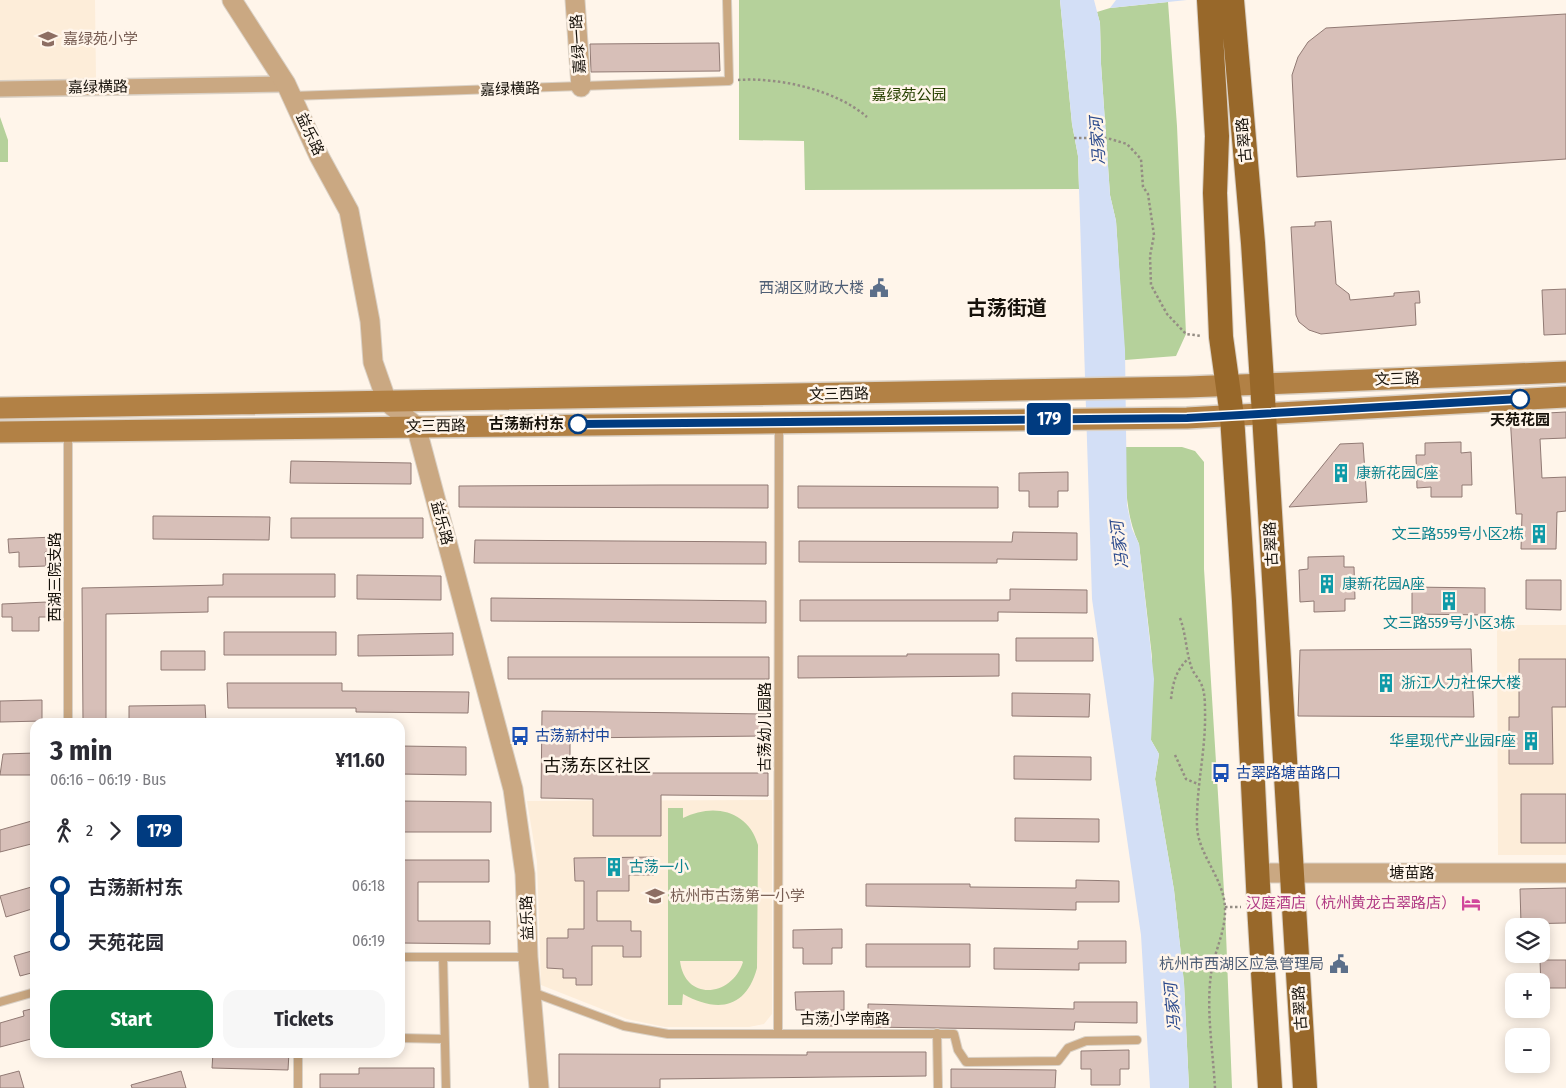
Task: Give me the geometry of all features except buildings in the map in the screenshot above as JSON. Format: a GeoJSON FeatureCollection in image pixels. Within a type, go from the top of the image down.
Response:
{"type":"FeatureCollection","features":[{"type":"Feature","properties":{"kind":"main road","name":"古翠路"},"geometry":{"type":"LineString","coordinates":[[1220,4],[1215,193],[1221,337],[1232,416],[1259,873],[1258,906],[1270,1088]]}},
{"type":"Feature","properties":{"kind":"main road","name":"古翠路"},"geometry":{"type":"LineString","coordinates":[[1220,4],[1253,243],[1305,1088]]}},
{"type":"Feature","properties":{"kind":"main road","name":"文三路"},"geometry":{"type":"LineString","coordinates":[[1228,384],[1262,385],[1566,372]]}},
{"type":"Feature","properties":{"kind":"main road","name":"文三西路"},"geometry":{"type":"LineString","coordinates":[[0,408],[1058,390],[1228,384]]}},
{"type":"Feature","properties":{"kind":"main road","name":"文三路"},"geometry":{"type":"LineString","coordinates":[[1232,416],[1566,397]]}},
{"type":"Feature","properties":{"kind":"main road","name":"文三西路"},"geometry":{"type":"LineString","coordinates":[[0,432],[1232,416]]}},
{"type":"Feature","properties":{"kind":"street","name":"益乐路"},"geometry":{"type":"LineString","coordinates":[[232,0],[289,90],[319,156],[349,211],[370,321],[373,362],[387,402]]}},
{"type":"Feature","properties":{"kind":"street","name":"嘉绿一路"},"geometry":{"type":"LineString","coordinates":[[575,0],[581,87]]}},
{"type":"Feature","properties":{"kind":"street","name":"嘉绿横路"},"geometry":{"type":"LineString","coordinates":[[0,89],[289,90]]}},
{"type":"Feature","properties":{"kind":"street"},"geometry":{"type":"LineString","coordinates":[[387,402],[416,426]]}},
{"type":"Feature","properties":{"kind":"street","name":"益乐路"},"geometry":{"type":"LineString","coordinates":[[416,426],[513,789],[525,874],[532,1020],[539,1088]]}},
{"type":"Feature","properties":{"kind":"street","name":"塘苗路"},"geometry":{"type":"LineString","coordinates":[[1259,873],[1566,873]]}},
{"type":"Feature","properties":{"kind":"lane"},"geometry":{"type":"LineString","coordinates":[[727,0],[729,81]]}},
{"type":"Feature","properties":{"kind":"lane","name":"嘉绿横路"},"geometry":{"type":"LineString","coordinates":[[289,90],[581,87],[729,81]]}},
{"type":"Feature","properties":{"kind":"lane","name":"古荡幼儿园路"},"geometry":{"type":"LineString","coordinates":[[778,1032],[779,422]]}},
{"type":"Feature","properties":{"kind":"lane","name":"西湖三院支路"},"geometry":{"type":"LineString","coordinates":[[68,431],[68,718]]}},
{"type":"Feature","properties":{"kind":"lane"},"geometry":{"type":"LineString","coordinates":[[405,957],[528,957]]}},
{"type":"Feature","properties":{"kind":"lane"},"geometry":{"type":"LineString","coordinates":[[442,957],[446,1088]]}},
{"type":"Feature","properties":{"kind":"lane","name":"古荡小学南路"},"geometry":{"type":"LineString","coordinates":[[532,992],[624,1026],[668,1034],[778,1032],[954,1034],[958,1050],[966,1062],[1058,1061],[1068,1048],[1086,1041],[1137,1040]]}},
{"type":"Feature","properties":{"kind":"lane"},"geometry":{"type":"LineString","coordinates":[[0,1002],[30,993]]}},
{"type":"Feature","properties":{"kind":"lane"},"geometry":{"type":"LineString","coordinates":[[937,1033],[938,1088]]}},
{"type":"Feature","properties":{"kind":"lane"},"geometry":{"type":"LineString","coordinates":[[405,1038],[444,1038]]}},
{"type":"Feature","properties":{"kind":"lane"},"geometry":{"type":"LineString","coordinates":[[298,1058],[298,1088]]}},
{"type":"Feature","properties":{"kind":"path"},"geometry":{"type":"LineString","coordinates":[[729,81],[755,78],[780,80],[842,100],[867,117]]}},
{"type":"Feature","properties":{"kind":"path"},"geometry":{"type":"LineString","coordinates":[[1074,138],[1107,138],[1127,144],[1141,159],[1142,187],[1148,194],[1154,235],[1150,256],[1151,285],[1168,314],[1186,334],[1221,337]]}},
{"type":"Feature","properties":{"kind":"path"},"geometry":{"type":"LineString","coordinates":[[1180,618],[1186,636],[1191,668],[1202,686],[1205,711],[1204,744],[1198,784],[1197,829],[1202,850],[1220,887],[1225,907],[1222,929],[1211,974],[1210,996],[1215,1088]]}},
{"type":"Feature","properties":{"kind":"path"},"geometry":{"type":"LineString","coordinates":[[1171,699],[1174,679],[1180,667],[1189,658]]}},
{"type":"Feature","properties":{"kind":"path"},"geometry":{"type":"LineString","coordinates":[[1176,755],[1186,779],[1198,784]]}},
{"type":"Feature","properties":{"kind":"shaded area","name":"嘉绿苑小学"},"geometry":{"type":"Polygon","coordinates":[[[0,0],[95,0],[96,79],[0,80],[0,0]]]}},
{"type":"Feature","properties":{"kind":"shaded area"},"geometry":{"type":"Polygon","coordinates":[[[1497,625],[1566,625],[1566,855],[1498,855],[1497,625]]]}},
{"type":"Feature","properties":{"kind":"shaded area","name":"杭州市古荡第一小学"},"geometry":{"type":"Polygon","coordinates":[[[772,800],[772,1014],[764,1024],[749,1027],[665,1027],[627,1019],[541,985],[537,861],[527,801],[772,800]]]}},
{"type":"Feature","properties":{"kind":"green space","name":"嘉绿苑公园"},"geometry":{"type":"Polygon","coordinates":[[[739,0],[1060,0],[1072,124],[1078,156],[1079,189],[805,190],[804,141],[739,140],[739,0]]]}},
{"type":"Feature","properties":{"kind":"green space"},"geometry":{"type":"Polygon","coordinates":[[[1168,2],[1177,126],[1186,334],[1176,356],[1125,360],[1116,221],[1110,195],[1100,23],[1097,12],[1110,8],[1168,2]]]}},
{"type":"Feature","properties":{"kind":"green space"},"geometry":{"type":"Polygon","coordinates":[[[0,117],[8,140],[8,162],[0,162],[0,117]]]}},
{"type":"Feature","properties":{"kind":"green space"},"geometry":{"type":"Polygon","coordinates":[[[1126,447],[1182,447],[1195,451],[1204,462],[1204,569],[1225,907],[1232,1088],[1189,1088],[1184,983],[1174,890],[1155,779],[1159,754],[1151,740],[1152,657],[1139,544],[1128,509],[1126,447]]]}},
{"type":"Feature","properties":{"kind":"green space"},"geometry":{"type":"Polygon","coordinates":[[[668,808],[683,808],[683,818],[694,813],[706,811],[728,813],[738,817],[746,824],[753,833],[758,845],[757,968],[746,992],[729,1004],[707,1004],[683,994],[682,1005],[668,1005],[668,808]],[[680,961],[684,974],[690,983],[699,989],[709,990],[720,988],[729,982],[737,974],[742,961],[680,961]]]}},
{"type":"Feature","properties":{"kind":"water","name":"冯家河"},"geometry":{"type":"Polygon","coordinates":[[[1060,0],[1094,0],[1100,23],[1110,195],[1116,221],[1125,350],[1127,505],[1132,529],[1139,544],[1154,679],[1151,740],[1159,754],[1155,779],[1174,890],[1184,983],[1189,1088],[1150,1088],[1141,935],[1092,599],[1078,156],[1072,124],[1060,0]]]}},
{"type":"Feature","properties":{"kind":"water"},"geometry":{"type":"Polygon","coordinates":[[[1116,0],[1187,0],[1110,8],[1116,0]]]}},
{"type":"Feature","properties":{"kind":"bus line","name":"179"},"geometry":{"type":"LineString","coordinates":[[578,424],[1187,418],[1520,399]]}},
{"type":"Feature","properties":{"kind":"place","name":"嘉绿苑小学"},"geometry":{"type":"Point","coordinates":[48,39]}},
{"type":"Feature","properties":{"kind":"place","name":"西湖区财政大楼"},"geometry":{"type":"Point","coordinates":[879,288]}},
{"type":"Feature","properties":{"kind":"place","name":"天苑花园"},"geometry":{"type":"Point","coordinates":[1520,399]}},
{"type":"Feature","properties":{"kind":"place","name":"古荡新村东"},"geometry":{"type":"Point","coordinates":[578,424]}},
{"type":"Feature","properties":{"kind":"place","name":"康新花园C座"},"geometry":{"type":"Point","coordinates":[1341,473]}},
{"type":"Feature","properties":{"kind":"place","name":"文三路559号小区2栋"},"geometry":{"type":"Point","coordinates":[1539,534]}},
{"type":"Feature","properties":{"kind":"place","name":"康新花园A座"},"geometry":{"type":"Point","coordinates":[1327,584]}},
{"type":"Feature","properties":{"kind":"place","name":"文三路559号小区3栋"},"geometry":{"type":"Point","coordinates":[1449,601]}},
{"type":"Feature","properties":{"kind":"place","name":"浙江人力社保大楼"},"geometry":{"type":"Point","coordinates":[1386,683]}},
{"type":"Feature","properties":{"kind":"place","name":"古荡新村中"},"geometry":{"type":"Point","coordinates":[520,736]}},
{"type":"Feature","properties":{"kind":"place","name":"华星现代产业园F座"},"geometry":{"type":"Point","coordinates":[1531,741]}},
{"type":"Feature","properties":{"kind":"place","name":"古翠路塘苗路口"},"geometry":{"type":"Point","coordinates":[1221,773]}},
{"type":"Feature","properties":{"kind":"place","name":"古荡一小"},"geometry":{"type":"Point","coordinates":[614,867]}},
{"type":"Feature","properties":{"kind":"place","name":"杭州市古荡第一小学"},"geometry":{"type":"Point","coordinates":[655,896]}},
{"type":"Feature","properties":{"kind":"place","name":"汉庭酒店（杭州黄龙古翠路店）"},"geometry":{"type":"Point","coordinates":[1471,903]}},
{"type":"Feature","properties":{"kind":"place","name":"杭州市西湖区应急管理局"},"geometry":{"type":"Point","coordinates":[1339,964]}},
{"type":"Feature","properties":{"kind":"district","name":"古荡街道"},"geometry":{"type":"Point","coordinates":[1007,308]}},
{"type":"Feature","properties":{"kind":"district","name":"古荡东区社区"},"geometry":{"type":"Point","coordinates":[597,766]}}]}
